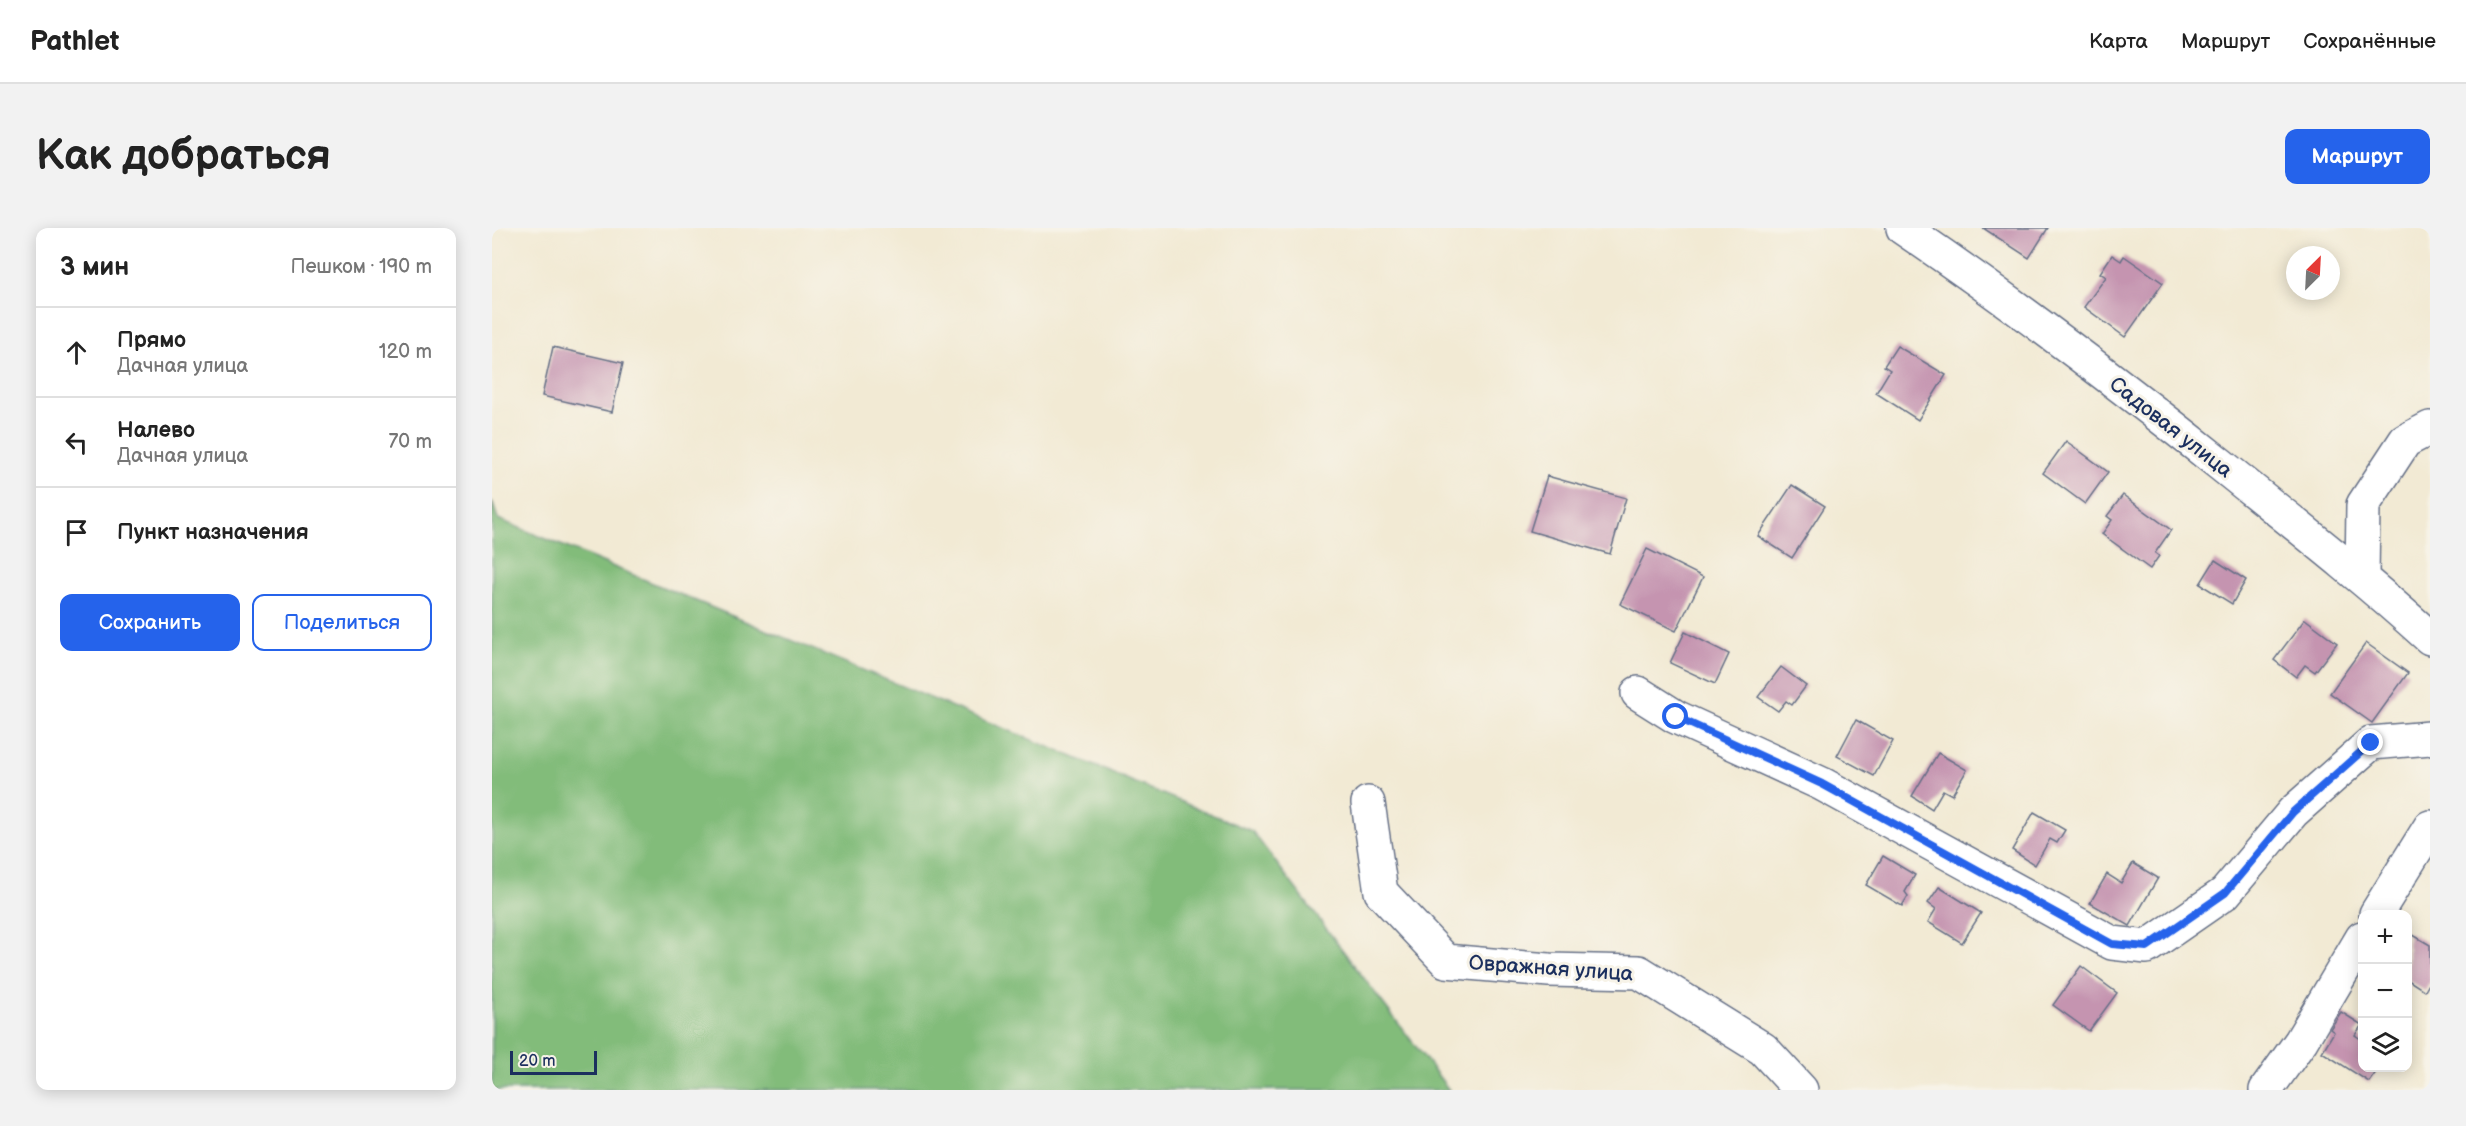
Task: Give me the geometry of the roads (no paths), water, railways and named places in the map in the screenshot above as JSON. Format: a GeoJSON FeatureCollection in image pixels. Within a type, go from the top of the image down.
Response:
{"type":"FeatureCollection","features":[{"type":"Feature","properties":{"kind":"street","name":"Садовая улица"},"geometry":{"type":"LineString","coordinates":[[1903,228],[1969,272],[2167,422],[2362,577],[2430,638]]}},
{"type":"Feature","properties":{"kind":"street"},"geometry":{"type":"LineString","coordinates":[[2362,577],[2363,505],[2405,441],[2430,428]]}},
{"type":"Feature","properties":{"kind":"street"},"geometry":{"type":"LineString","coordinates":[[1638,693],[1676,717],[1822,784],[2112,944],[2147,947],[2225,893],[2293,812],[2371,743],[2430,738]]}},
{"type":"Feature","properties":{"kind":"street","name":"Овражная улица"},"geometry":{"type":"LineString","coordinates":[[1368,803],[1382,892],[1446,961],[1549,970],[1639,972],[1763,1048],[1801,1090]]}},
{"type":"Feature","properties":{"kind":"street"},"geometry":{"type":"LineString","coordinates":[[2379,910],[2430,826]]}},
{"type":"Feature","properties":{"kind":"street"},"geometry":{"type":"LineString","coordinates":[[2266,1090],[2301,1041],[2358,945]]}}]}
